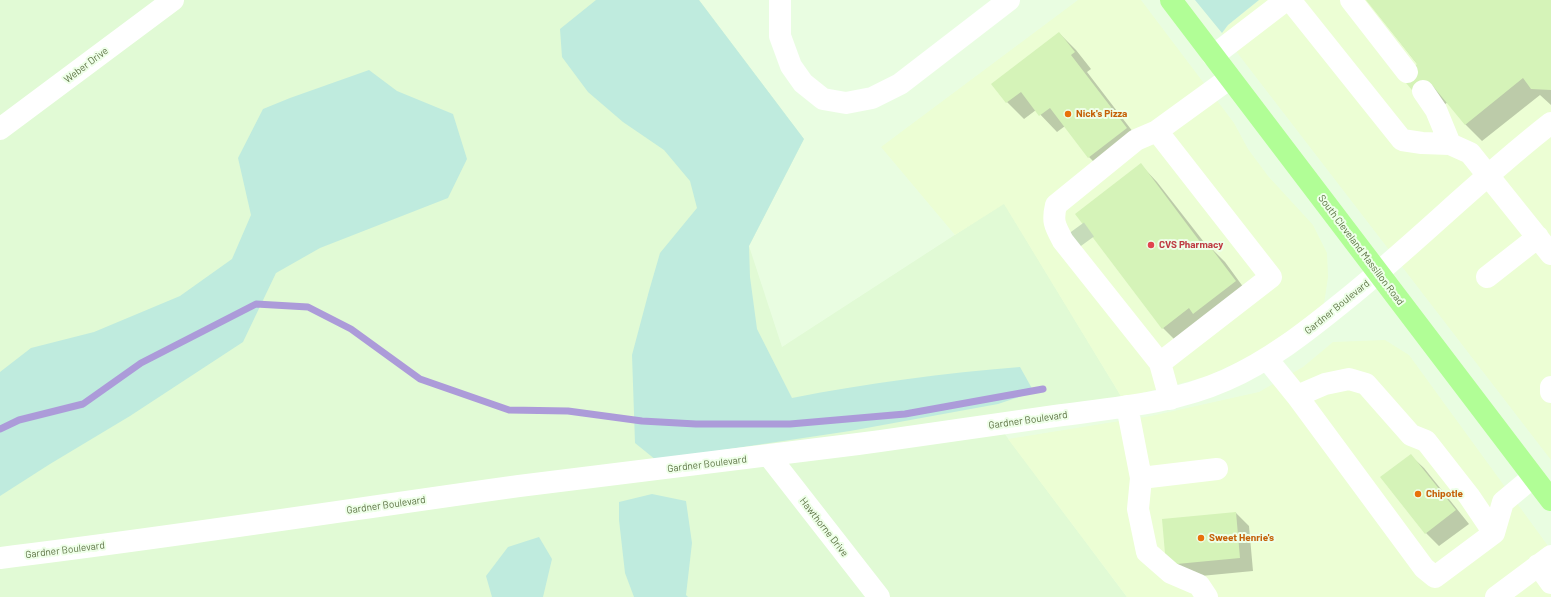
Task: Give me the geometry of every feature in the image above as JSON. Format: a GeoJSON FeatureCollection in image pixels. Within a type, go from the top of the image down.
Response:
{"type":"FeatureCollection","features":[{"type":"Feature","properties":{"kind":"main road","name":"South Cleveland Massillon Road"},"geometry":{"type":"LineString","coordinates":[[1171,0],[1551,500]]}},
{"type":"Feature","properties":{"kind":"street","name":"Weber Drive"},"geometry":{"type":"LineString","coordinates":[[0,130],[172,0]]}},
{"type":"Feature","properties":{"kind":"street"},"geometry":{"type":"LineString","coordinates":[[780,0],[780,36],[791,66],[803,83],[822,99],[846,103],[872,98],[900,84],[1009,0]]}},
{"type":"Feature","properties":{"kind":"street"},"geometry":{"type":"LineString","coordinates":[[1213,56],[1286,0]]}},
{"type":"Feature","properties":{"kind":"street"},"geometry":{"type":"LineString","coordinates":[[1290,0],[1402,140],[1450,144],[1470,153],[1544,245],[1487,277]]}},
{"type":"Feature","properties":{"kind":"street"},"geometry":{"type":"LineString","coordinates":[[1351,0],[1407,72]]}},
{"type":"Feature","properties":{"kind":"street"},"geometry":{"type":"LineString","coordinates":[[1170,399],[1160,363],[1063,240],[1053,218],[1056,205],[1136,140],[1157,131],[1230,78]]}},
{"type":"Feature","properties":{"kind":"street"},"geometry":{"type":"LineString","coordinates":[[1422,91],[1436,110],[1450,144]]}},
{"type":"Feature","properties":{"kind":"street","name":"Gardner Boulevard"},"geometry":{"type":"LineString","coordinates":[[0,558],[120,544],[522,486],[769,456],[1127,406],[1170,399],[1189,394],[1227,380],[1267,359],[1304,334],[1379,273],[1518,148],[1551,123]]}},
{"type":"Feature","properties":{"kind":"street"},"geometry":{"type":"LineString","coordinates":[[1157,131],[1271,277],[1160,363]]}},
{"type":"Feature","properties":{"kind":"street"},"geometry":{"type":"LineString","coordinates":[[1056,205],[1101,265],[1100,285]]}},
{"type":"Feature","properties":{"kind":"street"},"geometry":{"type":"LineString","coordinates":[[1267,359],[1297,396],[1424,568],[1435,577],[1494,533],[1503,502],[1533,477]]}},
{"type":"Feature","properties":{"kind":"street"},"geometry":{"type":"LineString","coordinates":[[1297,396],[1325,384],[1349,379],[1366,384],[1411,435],[1426,441],[1469,496],[1494,533]]}},
{"type":"Feature","properties":{"kind":"street"},"geometry":{"type":"LineString","coordinates":[[1551,387],[1551,392]]}},
{"type":"Feature","properties":{"kind":"street"},"geometry":{"type":"LineString","coordinates":[[1127,406],[1142,478],[1138,509],[1146,552],[1171,573],[1199,585],[1207,597]]}},
{"type":"Feature","properties":{"kind":"street","name":"Hawthorne Drive"},"geometry":{"type":"LineString","coordinates":[[769,456],[879,597]]}},
{"type":"Feature","properties":{"kind":"street"},"geometry":{"type":"LineString","coordinates":[[1142,478],[1217,469]]}},
{"type":"Feature","properties":{"kind":"street"},"geometry":{"type":"LineString","coordinates":[[1502,595],[1545,560],[1551,583]]}},
{"type":"Feature","properties":{"kind":"shaded area"},"geometry":{"type":"Polygon","coordinates":[[[0,0],[699,0],[804,139],[749,246],[782,347],[1004,203],[1127,406],[998,425],[1127,597],[0,597],[0,0]]]}},
{"type":"Feature","properties":{"kind":"shaded area"},"geometry":{"type":"Polygon","coordinates":[[[596,0],[699,0],[804,139],[749,246],[750,277],[757,329],[792,398],[906,379],[1020,367],[1034,392],[998,404],[850,431],[656,460],[635,443],[632,355],[660,253],[697,208],[690,181],[664,150],[623,122],[588,92],[562,57],[560,29],[596,0]]]}},
{"type":"Feature","properties":{"kind":"shaded area"},"geometry":{"type":"Polygon","coordinates":[[[1078,0],[1141,0],[1234,123],[1248,149],[1268,176],[1313,225],[1327,253],[1328,277],[1324,304],[1274,345],[1206,377],[1122,398],[1004,204],[955,235],[881,147],[1078,0]]]}},
{"type":"Feature","properties":{"kind":"shaded area"},"geometry":{"type":"Polygon","coordinates":[[[1195,0],[1259,0],[1228,25],[1222,33],[1195,0]]]}},
{"type":"Feature","properties":{"kind":"shaded area"},"geometry":{"type":"Polygon","coordinates":[[[1259,0],[1551,0],[1551,460],[1222,33],[1228,25],[1259,0]]]}},
{"type":"Feature","properties":{"kind":"shaded area"},"geometry":{"type":"Polygon","coordinates":[[[369,70],[397,91],[453,114],[467,159],[448,198],[320,248],[276,273],[243,342],[130,416],[0,496],[0,372],[31,348],[94,332],[180,296],[232,259],[251,215],[238,158],[263,109],[369,70]]]}},
{"type":"Feature","properties":{"kind":"shaded area"},"geometry":{"type":"Polygon","coordinates":[[[1385,340],[1409,355],[1551,550],[1551,597],[1127,597],[1008,439],[1151,416],[1259,392],[1303,367],[1333,342],[1385,340]]]}},
{"type":"Feature","properties":{"kind":"shaded area"},"geometry":{"type":"Polygon","coordinates":[[[652,494],[686,501],[692,543],[686,595],[688,597],[634,597],[625,573],[619,520],[619,502],[652,494]]]}},
{"type":"Feature","properties":{"kind":"shaded area"},"geometry":{"type":"Polygon","coordinates":[[[539,537],[552,559],[543,597],[492,597],[486,576],[508,547],[539,537]]]}},
{"type":"Feature","properties":{"kind":"building"},"geometry":{"type":"Polygon","coordinates":[[[1366,0],[1551,0],[1551,90],[1531,89],[1523,78],[1465,125],[1432,85],[1417,96],[1401,77],[1417,64],[1366,0]]]}},
{"type":"Feature","properties":{"kind":"building"},"geometry":{"type":"Polygon","coordinates":[[[1059,32],[1075,52],[1071,55],[1127,128],[1088,158],[1050,108],[1039,116],[1021,92],[1006,103],[991,84],[1059,32]]]}},
{"type":"Feature","properties":{"kind":"building","name":"CVS Pharmacy"},"geometry":{"type":"Polygon","coordinates":[[[1141,163],[1204,247],[1208,244],[1236,281],[1193,314],[1189,308],[1162,329],[1075,214],[1141,163]]]}},
{"type":"Feature","properties":{"kind":"building","name":"Chipotle"},"geometry":{"type":"Polygon","coordinates":[[[1411,454],[1456,510],[1425,534],[1380,477],[1411,454]]]}},
{"type":"Feature","properties":{"kind":"building","name":"Sweet Henrie's"},"geometry":{"type":"Polygon","coordinates":[[[1236,512],[1240,558],[1166,565],[1162,519],[1236,512]]]}},
{"type":"Feature","properties":{"kind":"waterway"},"geometry":{"type":"LineString","coordinates":[[0,429],[19,420],[83,404],[141,363],[256,304],[308,307],[351,329],[420,379],[509,410],[568,411],[642,421],[696,424],[790,424],[905,414],[1043,389]]}},
{"type":"Feature","properties":{"kind":"tunnel"},"geometry":{"type":"LineString","coordinates":[[1075,229],[1085,243]]}},
{"type":"Feature","properties":{"kind":"place","name":"Nick's Pizza"},"geometry":{"type":"Point","coordinates":[1068,114]}},
{"type":"Feature","properties":{"kind":"place","name":"CVS Pharmacy"},"geometry":{"type":"Point","coordinates":[1151,245]}},
{"type":"Feature","properties":{"kind":"place","name":"Chipotle"},"geometry":{"type":"Point","coordinates":[1418,494]}},
{"type":"Feature","properties":{"kind":"place","name":"Sweet Henrie's"},"geometry":{"type":"Point","coordinates":[1201,538]}}]}
